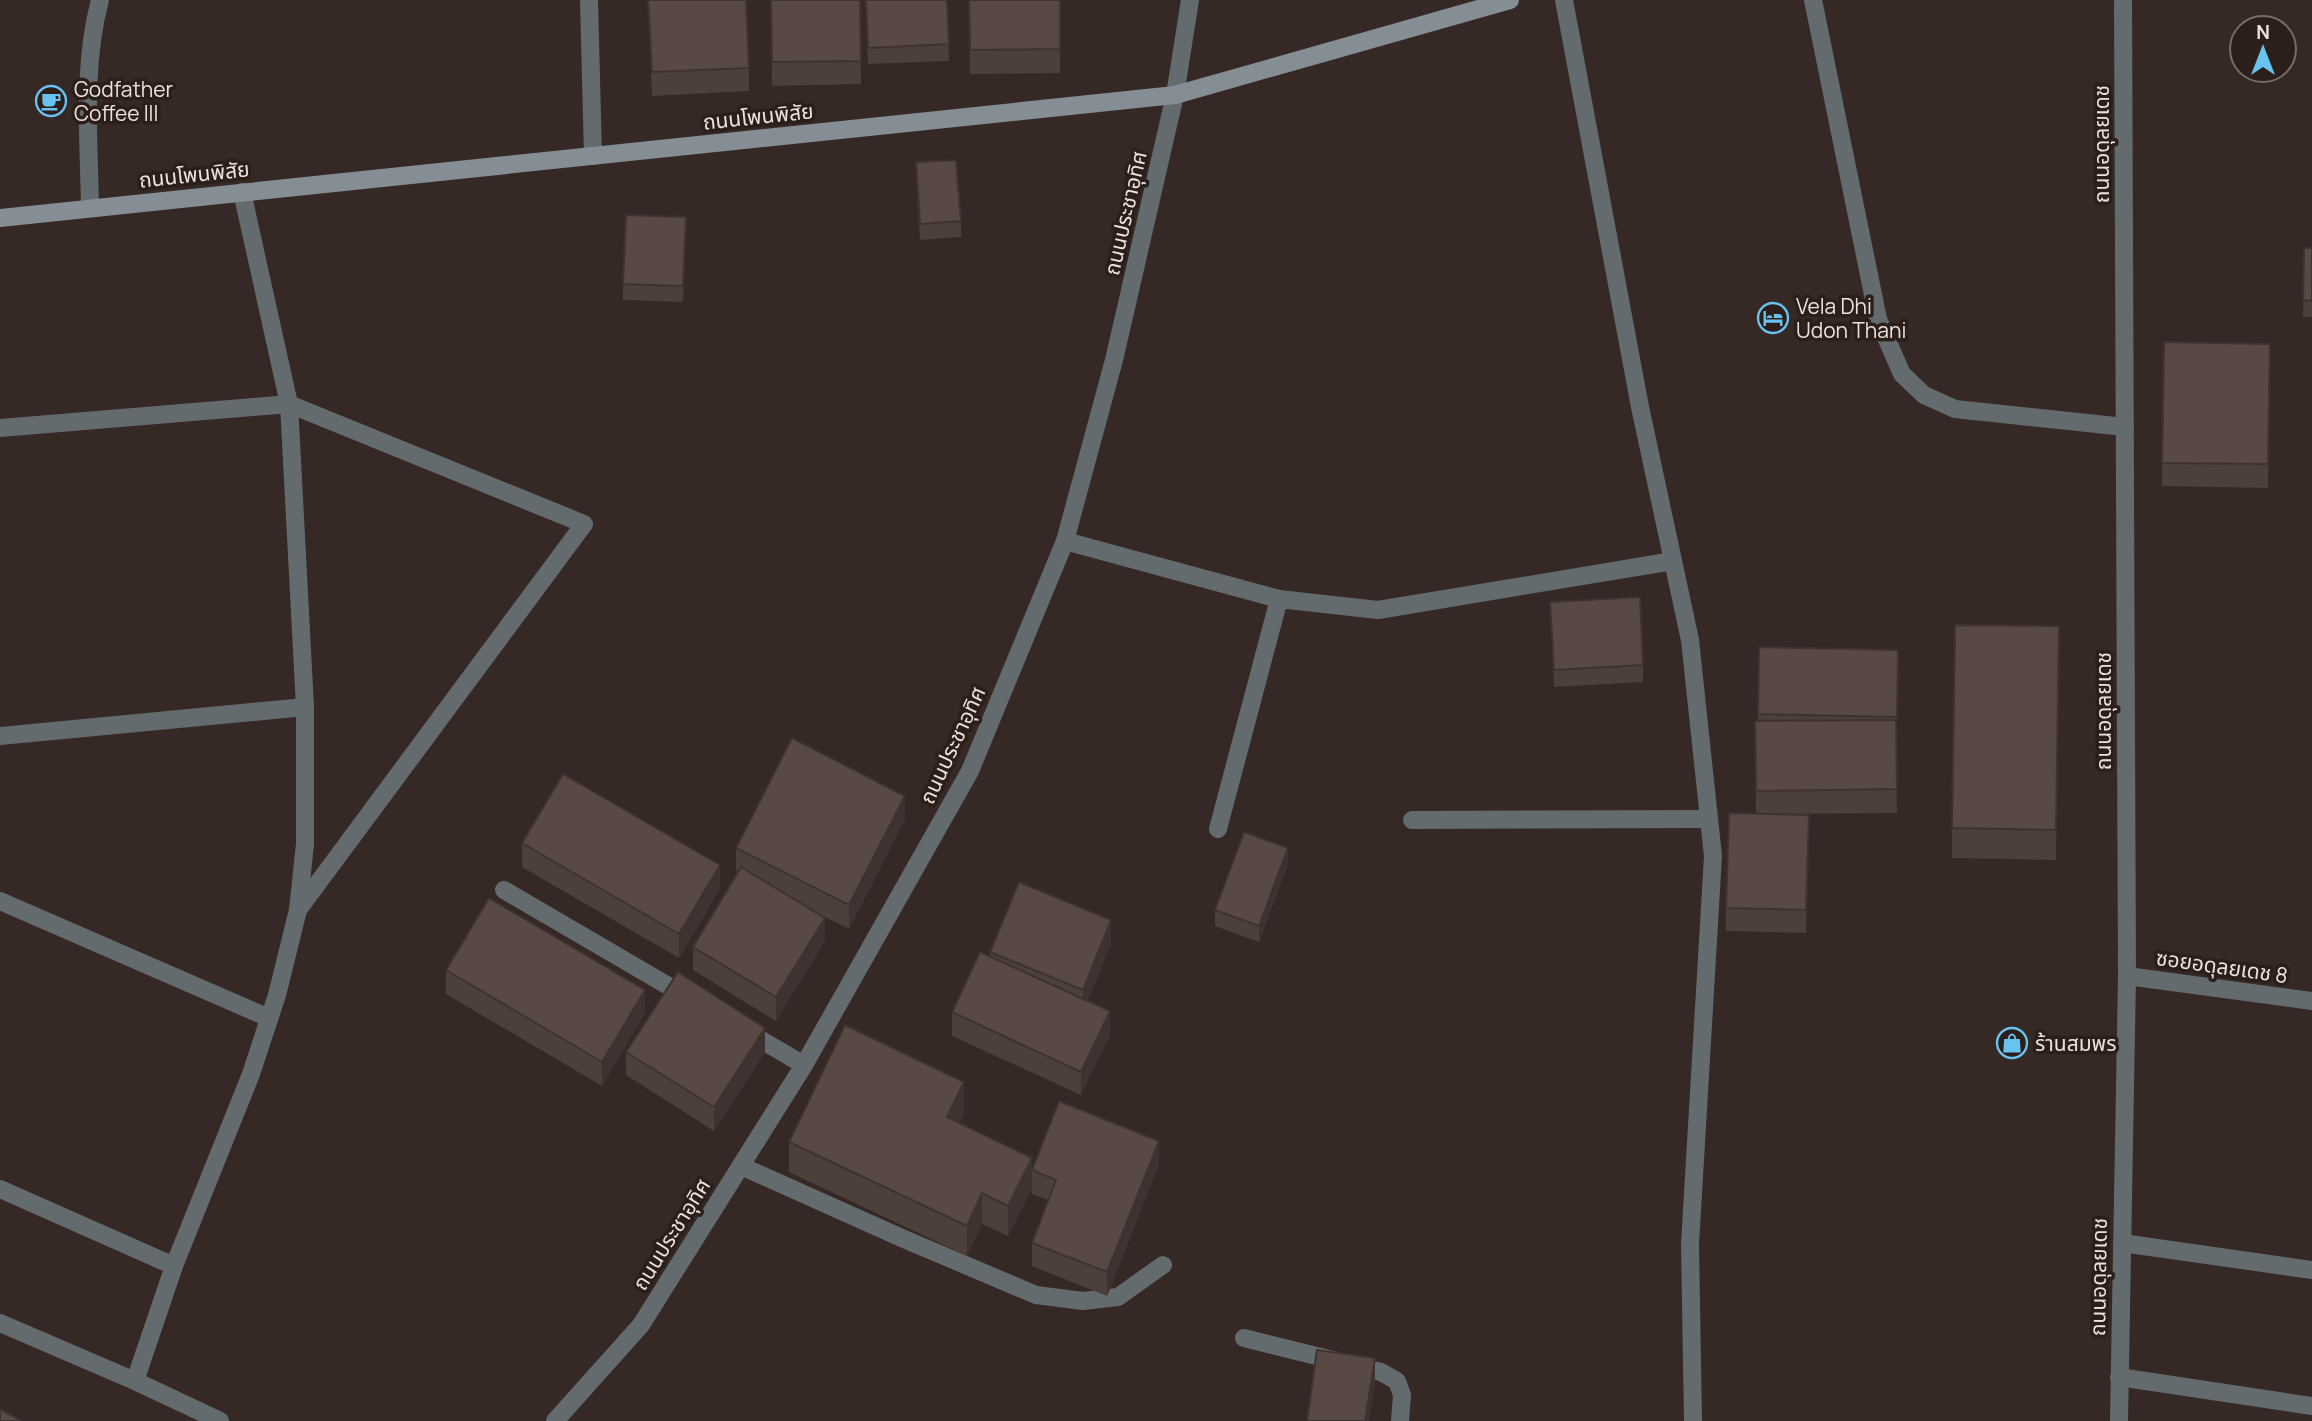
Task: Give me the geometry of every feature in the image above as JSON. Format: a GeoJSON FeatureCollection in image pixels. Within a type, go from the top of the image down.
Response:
{"type":"FeatureCollection","features":[{"type":"Feature","properties":{"kind":"street"},"geometry":{"type":"LineString","coordinates":[[90,208],[89,80],[91,44],[100,0]]}},
{"type":"Feature","properties":{"kind":"street"},"geometry":{"type":"LineString","coordinates":[[589,0],[593,156]]}},
{"type":"Feature","properties":{"kind":"street","name":"ถนนประชาอุทิศ"},"geometry":{"type":"LineString","coordinates":[[555,1421],[641,1325],[804,1065],[970,771],[1065,541],[1114,360],[1175,95],[1190,0]]}},
{"type":"Feature","properties":{"kind":"street","name":"ถนนโพนพิสัย"},"geometry":{"type":"LineString","coordinates":[[0,218],[1175,95],[1510,0]]}},
{"type":"Feature","properties":{"kind":"street"},"geometry":{"type":"LineString","coordinates":[[1564,0],[1640,407],[1690,640],[1713,856],[1690,1244],[1693,1421]]}},
{"type":"Feature","properties":{"kind":"street"},"geometry":{"type":"LineString","coordinates":[[1813,0],[1878,318],[1902,374],[1924,395],[1955,409],[2125,427]]}},
{"type":"Feature","properties":{"kind":"street","name":"ถนนอดุลยเดช"},"geometry":{"type":"LineString","coordinates":[[2119,1421],[2127,976],[2123,0]]}},
{"type":"Feature","properties":{"kind":"street"},"geometry":{"type":"LineString","coordinates":[[135,1381],[174,1266],[251,1073],[270,1018],[298,910],[305,844],[305,707],[289,404],[242,192]]}},
{"type":"Feature","properties":{"kind":"street"},"geometry":{"type":"LineString","coordinates":[[0,428],[289,404],[584,524],[298,910]]}},
{"type":"Feature","properties":{"kind":"street"},"geometry":{"type":"LineString","coordinates":[[1065,541],[1279,599],[1378,610],[1673,561]]}},
{"type":"Feature","properties":{"kind":"street"},"geometry":{"type":"LineString","coordinates":[[1218,829],[1279,599]]}},
{"type":"Feature","properties":{"kind":"street"},"geometry":{"type":"LineString","coordinates":[[0,736],[305,707]]}},
{"type":"Feature","properties":{"kind":"street"},"geometry":{"type":"LineString","coordinates":[[1412,820],[1709,819]]}},
{"type":"Feature","properties":{"kind":"street"},"geometry":{"type":"LineString","coordinates":[[504,890],[708,1009]]}},
{"type":"Feature","properties":{"kind":"street"},"geometry":{"type":"LineString","coordinates":[[0,901],[270,1018]]}},
{"type":"Feature","properties":{"kind":"street","name":"ซอยอดุลยเดช 8"},"geometry":{"type":"LineString","coordinates":[[2127,976],[2312,1001]]}},
{"type":"Feature","properties":{"kind":"street"},"geometry":{"type":"LineString","coordinates":[[732,1023],[804,1065]]}},
{"type":"Feature","properties":{"kind":"street"},"geometry":{"type":"LineString","coordinates":[[741,1166],[1036,1295],[1083,1301],[1118,1297],[1163,1265]]}},
{"type":"Feature","properties":{"kind":"street"},"geometry":{"type":"LineString","coordinates":[[0,1189],[174,1266]]}},
{"type":"Feature","properties":{"kind":"street"},"geometry":{"type":"LineString","coordinates":[[2122,1242],[2312,1270]]}},
{"type":"Feature","properties":{"kind":"street"},"geometry":{"type":"LineString","coordinates":[[0,1323],[220,1421]]}},
{"type":"Feature","properties":{"kind":"street"},"geometry":{"type":"LineString","coordinates":[[1244,1338],[1381,1372],[1397,1381],[1400,1388],[1400,1421]]}},
{"type":"Feature","properties":{"kind":"street"},"geometry":{"type":"LineString","coordinates":[[2119,1377],[2312,1406]]}},
{"type":"Feature","properties":{"kind":"building"},"geometry":{"type":"Polygon","coordinates":[[[648,0],[746,0],[749,68],[652,72],[648,0]]]}},
{"type":"Feature","properties":{"kind":"building"},"geometry":{"type":"Polygon","coordinates":[[[771,0],[860,0],[861,61],[772,62],[771,0]]]}},
{"type":"Feature","properties":{"kind":"building"},"geometry":{"type":"Polygon","coordinates":[[[866,0],[947,0],[949,44],[868,48],[866,0]]]}},
{"type":"Feature","properties":{"kind":"building"},"geometry":{"type":"Polygon","coordinates":[[[969,0],[1060,0],[1060,49],[970,50],[969,0]]]}},
{"type":"Feature","properties":{"kind":"building"},"geometry":{"type":"Polygon","coordinates":[[[956,160],[961,221],[920,224],[916,162],[956,160]]]}},
{"type":"Feature","properties":{"kind":"building"},"geometry":{"type":"Polygon","coordinates":[[[626,215],[686,217],[683,286],[623,284],[626,215]]]}},
{"type":"Feature","properties":{"kind":"building"},"geometry":{"type":"Polygon","coordinates":[[[2304,248],[2312,248],[2312,301],[2303,300],[2304,248]]]}},
{"type":"Feature","properties":{"kind":"building"},"geometry":{"type":"Polygon","coordinates":[[[2164,342],[2270,344],[2268,464],[2162,463],[2164,342]]]}},
{"type":"Feature","properties":{"kind":"building"},"geometry":{"type":"Polygon","coordinates":[[[1640,597],[1643,665],[1554,670],[1550,602],[1640,597]]]}},
{"type":"Feature","properties":{"kind":"building"},"geometry":{"type":"Polygon","coordinates":[[[1955,625],[2059,626],[2056,830],[1952,828],[1955,625]]]}},
{"type":"Feature","properties":{"kind":"building"},"geometry":{"type":"Polygon","coordinates":[[[1759,647],[1898,650],[1897,717],[1758,714],[1759,647]]]}},
{"type":"Feature","properties":{"kind":"building"},"geometry":{"type":"Polygon","coordinates":[[[1896,720],[1897,789],[1756,791],[1755,721],[1896,720]]]}},
{"type":"Feature","properties":{"kind":"building"},"geometry":{"type":"Polygon","coordinates":[[[792,738],[905,796],[849,905],[736,848],[792,738]]]}},
{"type":"Feature","properties":{"kind":"building"},"geometry":{"type":"Polygon","coordinates":[[[563,774],[720,865],[679,934],[522,843],[563,774]]]}},
{"type":"Feature","properties":{"kind":"building"},"geometry":{"type":"Polygon","coordinates":[[[1729,813],[1809,815],[1806,910],[1726,908],[1729,813]]]}},
{"type":"Feature","properties":{"kind":"building"},"geometry":{"type":"Polygon","coordinates":[[[1244,832],[1288,848],[1259,926],[1215,910],[1244,832]]]}},
{"type":"Feature","properties":{"kind":"building"},"geometry":{"type":"Polygon","coordinates":[[[741,867],[825,918],[776,997],[693,947],[741,867]]]}},
{"type":"Feature","properties":{"kind":"building"},"geometry":{"type":"Polygon","coordinates":[[[1019,882],[1111,920],[1083,990],[990,952],[1019,882]]]}},
{"type":"Feature","properties":{"kind":"building"},"geometry":{"type":"Polygon","coordinates":[[[489,898],[645,990],[602,1062],[446,970],[489,898]]]}},
{"type":"Feature","properties":{"kind":"building"},"geometry":{"type":"Polygon","coordinates":[[[980,952],[1110,1011],[1081,1072],[952,1012],[980,952]]]}},
{"type":"Feature","properties":{"kind":"building"},"geometry":{"type":"Polygon","coordinates":[[[678,972],[765,1028],[714,1107],[626,1052],[678,972]]]}},
{"type":"Feature","properties":{"kind":"building"},"geometry":{"type":"Polygon","coordinates":[[[845,1025],[964,1082],[947,1117],[1032,1158],[1008,1206],[982,1193],[967,1226],[789,1142],[845,1025]]]}},
{"type":"Feature","properties":{"kind":"building"},"geometry":{"type":"Polygon","coordinates":[[[1059,1101],[1159,1141],[1107,1272],[1032,1243],[1056,1180],[1032,1170],[1059,1101]]]}},
{"type":"Feature","properties":{"kind":"building"},"geometry":{"type":"Polygon","coordinates":[[[1317,1350],[1375,1358],[1365,1421],[1307,1421],[1317,1350]]]}},
{"type":"Feature","properties":{"kind":"building"},"geometry":{"type":"Polygon","coordinates":[[[0,1409],[22,1421],[0,1421],[0,1409]]]}},
{"type":"Feature","properties":{"kind":"place","name":"Godfather Coffee III"},"geometry":{"type":"Point","coordinates":[51,101]}},
{"type":"Feature","properties":{"kind":"place","name":"Vela Dhi Udon Thani"},"geometry":{"type":"Point","coordinates":[1773,318]}},
{"type":"Feature","properties":{"kind":"place","name":"ร้านสมพร"},"geometry":{"type":"Point","coordinates":[2012,1043]}}]}
